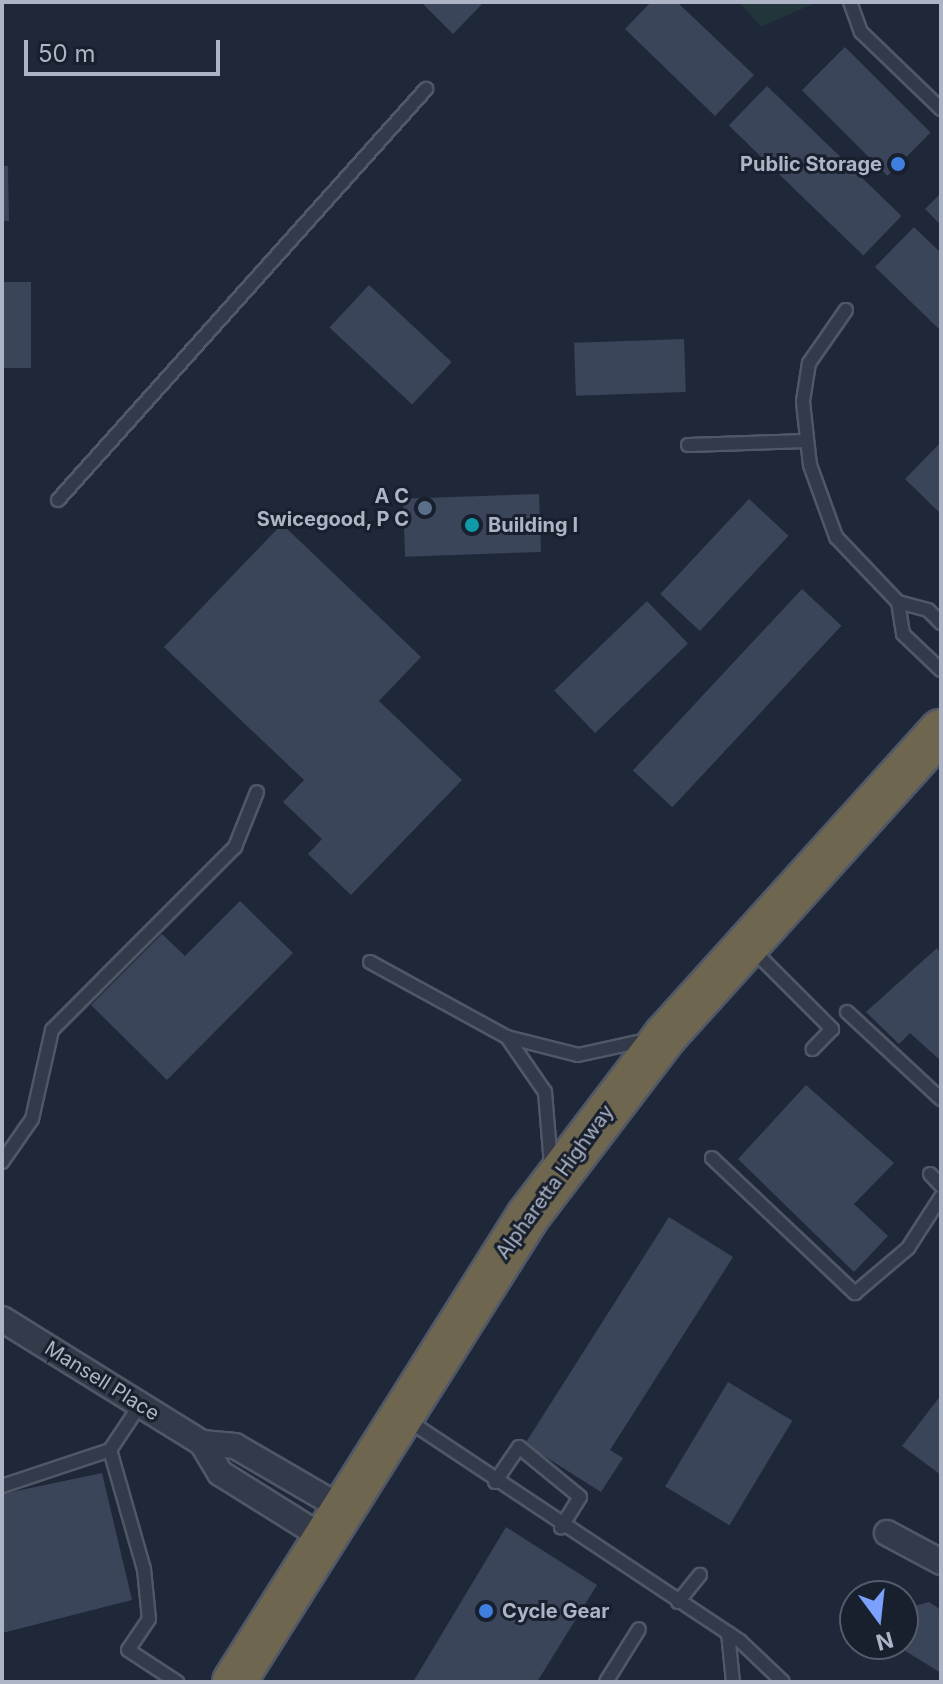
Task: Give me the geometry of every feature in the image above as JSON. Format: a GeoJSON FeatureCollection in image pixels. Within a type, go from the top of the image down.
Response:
{"type":"FeatureCollection","features":[{"type":"Feature","properties":{"kind":"highway","name":"Alpharetta Highway"},"geometry":{"type":"LineString","coordinates":[[234,1682],[331,1522],[550,1187],[665,1036],[745,942],[941,731]]}},
{"type":"Feature","properties":{"kind":"street","name":"Mansell Place"},"geometry":{"type":"LineString","coordinates":[[4,1324],[202,1443],[235,1446],[331,1522]]}},
{"type":"Feature","properties":{"kind":"street","name":"Mansell Place"},"geometry":{"type":"LineString","coordinates":[[202,1443],[220,1473],[331,1522]]}},
{"type":"Feature","properties":{"kind":"street"},"geometry":{"type":"LineString","coordinates":[[887,1533],[941,1562]]}},
{"type":"Feature","properties":{"kind":"lane"},"geometry":{"type":"LineString","coordinates":[[850,2],[861,32],[941,109]]}},
{"type":"Feature","properties":{"kind":"lane"},"geometry":{"type":"LineString","coordinates":[[58,500],[426,89]]}},
{"type":"Feature","properties":{"kind":"lane"},"geometry":{"type":"LineString","coordinates":[[846,310],[809,363],[807,441],[836,537],[898,602],[928,610],[941,623]]}},
{"type":"Feature","properties":{"kind":"lane"},"geometry":{"type":"LineString","coordinates":[[688,445],[807,441]]}},
{"type":"Feature","properties":{"kind":"lane"},"geometry":{"type":"LineString","coordinates":[[898,602],[903,634],[941,670]]}},
{"type":"Feature","properties":{"kind":"lane"},"geometry":{"type":"LineString","coordinates":[[2,1162],[32,1119],[52,1030],[235,847],[257,792]]}},
{"type":"Feature","properties":{"kind":"lane"},"geometry":{"type":"LineString","coordinates":[[745,942],[832,1029],[813,1049]]}},
{"type":"Feature","properties":{"kind":"lane"},"geometry":{"type":"LineString","coordinates":[[370,962],[507,1037],[578,1055],[665,1036]]}},
{"type":"Feature","properties":{"kind":"lane"},"geometry":{"type":"LineString","coordinates":[[847,1012],[941,1099]]}},
{"type":"Feature","properties":{"kind":"lane"},"geometry":{"type":"LineString","coordinates":[[507,1037],[545,1092],[553,1126],[550,1187]]}},
{"type":"Feature","properties":{"kind":"lane"},"geometry":{"type":"LineString","coordinates":[[712,1158],[855,1293],[908,1248],[941,1197]]}},
{"type":"Feature","properties":{"kind":"lane"},"geometry":{"type":"LineString","coordinates":[[930,1174],[941,1186]]}},
{"type":"Feature","properties":{"kind":"lane"},"geometry":{"type":"LineString","coordinates":[[2,1486],[110,1450],[140,1405]]}},
{"type":"Feature","properties":{"kind":"lane"},"geometry":{"type":"LineString","coordinates":[[400,1415],[561,1527],[728,1633],[783,1682]]}},
{"type":"Feature","properties":{"kind":"lane"},"geometry":{"type":"LineString","coordinates":[[495,1482],[519,1447],[580,1497],[561,1527]]}},
{"type":"Feature","properties":{"kind":"lane"},"geometry":{"type":"LineString","coordinates":[[110,1450],[144,1569],[149,1619],[128,1650],[177,1682]]}},
{"type":"Feature","properties":{"kind":"lane"},"geometry":{"type":"LineString","coordinates":[[678,1602],[700,1575]]}},
{"type":"Feature","properties":{"kind":"lane"},"geometry":{"type":"LineString","coordinates":[[606,1682],[639,1629]]}},
{"type":"Feature","properties":{"kind":"lane"},"geometry":{"type":"LineString","coordinates":[[728,1633],[733,1682]]}},
{"type":"Feature","properties":{"kind":"green space"},"geometry":{"type":"Polygon","coordinates":[[[739,2],[812,2],[813,4],[761,27],[739,2]]]}},
{"type":"Feature","properties":{"kind":"building"},"geometry":{"type":"Polygon","coordinates":[[[421,2],[484,2],[453,34],[421,2]]]}},
{"type":"Feature","properties":{"kind":"building"},"geometry":{"type":"Polygon","coordinates":[[[651,2],[677,2],[754,75],[715,116],[625,29],[651,2]]]}},
{"type":"Feature","properties":{"kind":"building"},"geometry":{"type":"Polygon","coordinates":[[[845,47],[931,133],[887,176],[802,90],[845,47]]]}},
{"type":"Feature","properties":{"kind":"building"},"geometry":{"type":"Polygon","coordinates":[[[767,86],[902,216],[863,255],[729,126],[767,86]]]}},
{"type":"Feature","properties":{"kind":"building"},"geometry":{"type":"Polygon","coordinates":[[[2,166],[8,166],[9,221],[2,221],[2,166]]]}},
{"type":"Feature","properties":{"kind":"building"},"geometry":{"type":"Polygon","coordinates":[[[941,193],[941,225],[925,209],[941,193]]]}},
{"type":"Feature","properties":{"kind":"building"},"geometry":{"type":"Polygon","coordinates":[[[914,227],[941,253],[941,331],[875,267],[914,227]]]}},
{"type":"Feature","properties":{"kind":"building"},"geometry":{"type":"Polygon","coordinates":[[[2,282],[31,282],[31,368],[2,368],[2,282]]]}},
{"type":"Feature","properties":{"kind":"building"},"geometry":{"type":"Polygon","coordinates":[[[369,285],[452,362],[412,404],[329,327],[369,285]]]}},
{"type":"Feature","properties":{"kind":"building"},"geometry":{"type":"Polygon","coordinates":[[[684,339],[686,392],[576,396],[574,343],[684,339]]]}},
{"type":"Feature","properties":{"kind":"building"},"geometry":{"type":"Polygon","coordinates":[[[941,442],[941,514],[905,479],[941,442]]]}},
{"type":"Feature","properties":{"kind":"building","name":"Building I"},"geometry":{"type":"Polygon","coordinates":[[[539,494],[541,552],[405,557],[403,499],[539,494]]]}},
{"type":"Feature","properties":{"kind":"building"},"geometry":{"type":"Polygon","coordinates":[[[749,499],[788,536],[700,631],[660,594],[749,499]]]}},
{"type":"Feature","properties":{"kind":"building"},"geometry":{"type":"Polygon","coordinates":[[[282,524],[421,657],[379,701],[462,780],[351,895],[308,854],[322,839],[283,802],[304,780],[164,647],[282,524]]]}},
{"type":"Feature","properties":{"kind":"building"},"geometry":{"type":"Polygon","coordinates":[[[802,589],[841,626],[672,807],[633,770],[802,589]]]}},
{"type":"Feature","properties":{"kind":"building"},"geometry":{"type":"Polygon","coordinates":[[[647,601],[688,643],[595,733],[554,691],[647,601]]]}},
{"type":"Feature","properties":{"kind":"building"},"geometry":{"type":"Polygon","coordinates":[[[240,901],[293,953],[167,1080],[91,1005],[162,934],[185,956],[240,901]]]}},
{"type":"Feature","properties":{"kind":"building"},"geometry":{"type":"Polygon","coordinates":[[[937,948],[941,954],[941,1061],[910,1033],[899,1044],[866,1012],[937,948]]]}},
{"type":"Feature","properties":{"kind":"building"},"geometry":{"type":"Polygon","coordinates":[[[806,1085],[894,1163],[854,1204],[888,1236],[854,1272],[738,1159],[806,1085]]]}},
{"type":"Feature","properties":{"kind":"building"},"geometry":{"type":"Polygon","coordinates":[[[669,1217],[733,1257],[610,1450],[623,1458],[601,1492],[525,1444],[669,1217]]]}},
{"type":"Feature","properties":{"kind":"building"},"geometry":{"type":"Polygon","coordinates":[[[728,1382],[792,1421],[729,1525],[665,1487],[728,1382]]]}},
{"type":"Feature","properties":{"kind":"building"},"geometry":{"type":"Polygon","coordinates":[[[941,1395],[941,1475],[902,1446],[941,1395]]]}},
{"type":"Feature","properties":{"kind":"building"},"geometry":{"type":"Polygon","coordinates":[[[102,1473],[132,1600],[2,1633],[2,1494],[102,1473]]]}},
{"type":"Feature","properties":{"kind":"building"},"geometry":{"type":"Polygon","coordinates":[[[506,1527],[597,1585],[537,1682],[413,1682],[506,1527]]]}},
{"type":"Feature","properties":{"kind":"building"},"geometry":{"type":"Polygon","coordinates":[[[929,1602],[941,1610],[941,1673],[919,1659],[919,1605],[929,1602]]]}},
{"type":"Feature","properties":{"kind":"place","name":"Public Storage"},"geometry":{"type":"Point","coordinates":[898,164]}},
{"type":"Feature","properties":{"kind":"place","name":"A C Swicegood, P C"},"geometry":{"type":"Point","coordinates":[425,508]}},
{"type":"Feature","properties":{"kind":"place","name":"Building I"},"geometry":{"type":"Point","coordinates":[472,525]}},
{"type":"Feature","properties":{"kind":"place","name":"Cycle Gear"},"geometry":{"type":"Point","coordinates":[486,1611]}}]}
